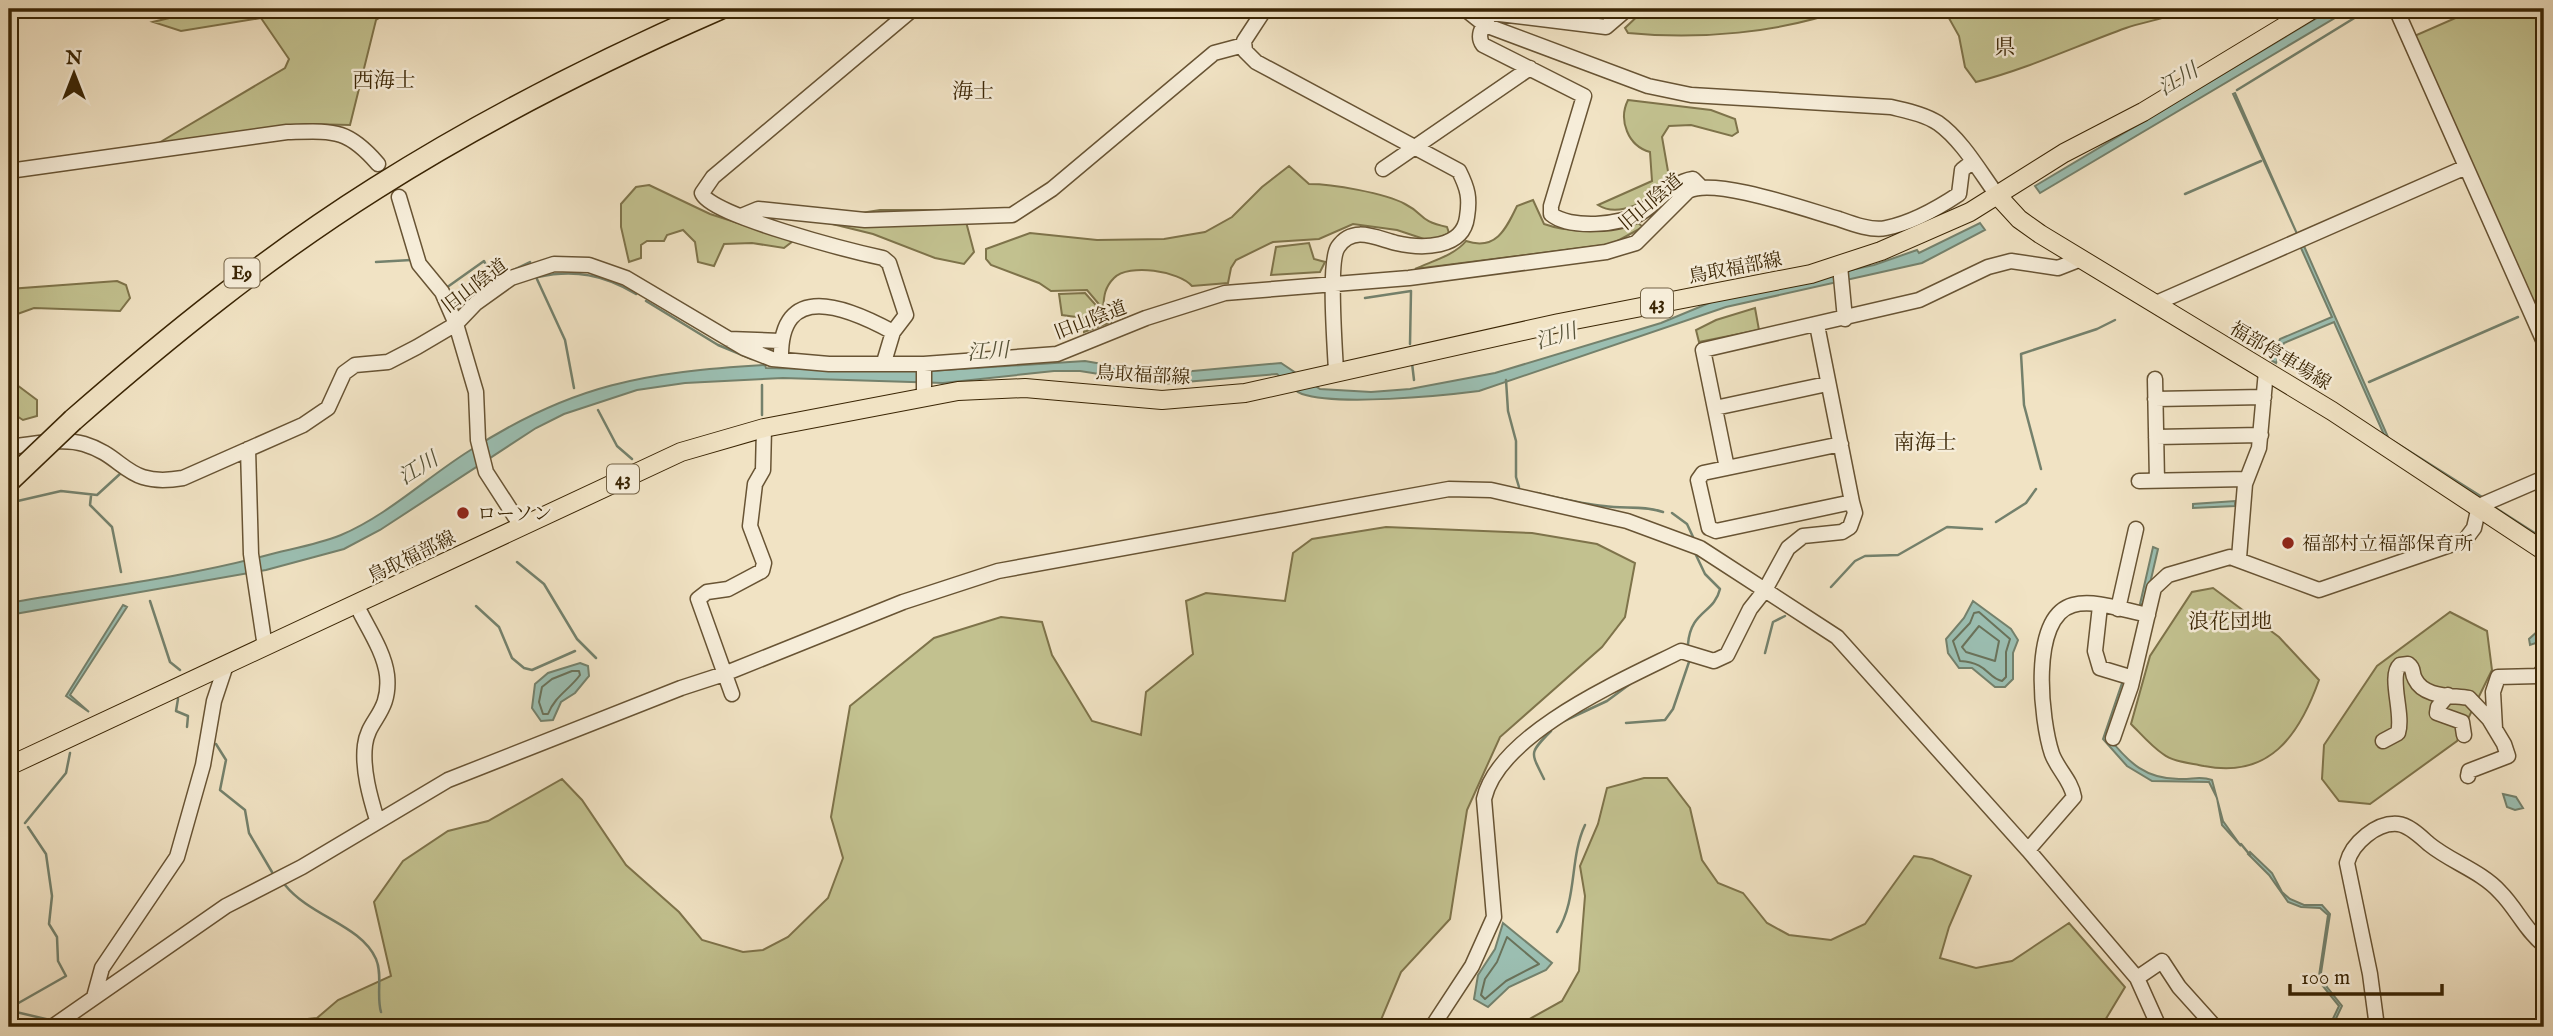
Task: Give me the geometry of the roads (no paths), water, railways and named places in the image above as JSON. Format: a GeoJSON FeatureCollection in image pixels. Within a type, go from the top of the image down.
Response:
{"type":"FeatureCollection","features":[{"type":"Feature","properties":{"kind":"highway","name":"E9"},"geometry":{"type":"LineString","coordinates":[[9,472],[225,286],[371,184],[456,131],[539,85],[700,9]]}},
{"type":"Feature","properties":{"kind":"highway","name":"E9"},"geometry":{"type":"LineString","coordinates":[[9,481],[70,418],[225,294],[374,189],[531,97],[719,9]]}},
{"type":"Feature","properties":{"kind":"main road","name":"鳥取福部線"},"geometry":{"type":"LineString","coordinates":[[9,766],[357,606],[681,452],[764,428],[924,391],[1026,388],[1162,400],[1245,393],[1336,371],[1840,266],[1925,234],[1997,195],[2313,9]]}},
{"type":"Feature","properties":{"kind":"main road","name":"福部停車場線"},"geometry":{"type":"LineString","coordinates":[[1997,195],[2020,219],[2081,259],[2266,371],[2479,506],[2544,551]]}},
{"type":"Feature","properties":{"kind":"street"},"geometry":{"type":"LineString","coordinates":[[884,362],[893,332],[906,316],[891,266],[886,260],[741,216],[704,201],[702,193],[704,187],[913,9]]}},
{"type":"Feature","properties":{"kind":"street"},"geometry":{"type":"LineString","coordinates":[[1265,9],[1248,32],[1244,45],[1245,51],[1256,62],[1415,145],[1459,172],[1469,191],[1466,228],[1454,241],[1431,246],[1398,244],[1370,234],[1352,235],[1339,245],[1334,254],[1333,282],[1336,371]]}},
{"type":"Feature","properties":{"kind":"street"},"geometry":{"type":"LineString","coordinates":[[1465,9],[1485,25],[1648,86],[1690,94],[1866,104],[1923,115],[1938,123],[1997,195]]}},
{"type":"Feature","properties":{"kind":"street"},"geometry":{"type":"LineString","coordinates":[[1627,9],[1606,27],[1491,13],[1479,33],[1483,45],[1584,96],[1551,206],[1551,214],[1559,220],[1620,220],[1640,215],[1676,185],[1693,179],[1699,185]]}},
{"type":"Feature","properties":{"kind":"street"},"geometry":{"type":"LineString","coordinates":[[2396,9],[2544,342]]}},
{"type":"Feature","properties":{"kind":"street"},"geometry":{"type":"LineString","coordinates":[[741,216],[758,209],[865,220],[1012,215],[1052,189],[1214,53],[1244,45]]}},
{"type":"Feature","properties":{"kind":"street"},"geometry":{"type":"LineString","coordinates":[[1383,169],[1530,68]]}},
{"type":"Feature","properties":{"kind":"street"},"geometry":{"type":"LineString","coordinates":[[9,171],[287,132],[326,131],[358,141],[378,164]]}},
{"type":"Feature","properties":{"kind":"street","name":"旧山陰道"},"geometry":{"type":"LineString","coordinates":[[9,447],[66,442],[86,444],[139,477],[163,481],[183,478],[303,425],[328,408],[344,373],[355,365],[388,362],[456,324],[476,303],[511,278],[532,269],[571,263],[589,265],[626,278],[728,339],[772,359],[829,364],[884,362],[924,366],[1057,354],[1146,318],[1226,293],[1333,282],[1409,278],[1606,252],[1636,243],[1688,191],[1699,185],[1762,197],[1861,226],[1884,229],[1910,220],[1959,194],[1962,170],[1972,162]]}},
{"type":"Feature","properties":{"kind":"street"},"geometry":{"type":"LineString","coordinates":[[2154,304],[2466,167]]}},
{"type":"Feature","properties":{"kind":"street"},"geometry":{"type":"LineString","coordinates":[[399,197],[419,264],[442,292],[456,324],[476,392],[478,440],[486,472],[521,526]]}},
{"type":"Feature","properties":{"kind":"street"},"geometry":{"type":"LineString","coordinates":[[1727,468],[1703,350],[1817,326],[1919,300],[1989,267],[2011,261],[2058,268],[2081,259]]}},
{"type":"Feature","properties":{"kind":"street"},"geometry":{"type":"LineString","coordinates":[[1840,266],[1845,318]]}},
{"type":"Feature","properties":{"kind":"street"},"geometry":{"type":"LineString","coordinates":[[780,360],[780,341],[792,313],[820,304],[865,317],[893,332]]}},
{"type":"Feature","properties":{"kind":"street"},"geometry":{"type":"LineString","coordinates":[[1432,1027],[1472,966],[1494,917],[1484,799],[1488,781],[1499,766],[1518,745],[1561,717],[1599,693],[1681,651],[1714,661],[1727,655],[1750,609],[1765,590],[1788,548],[1803,536],[1842,532],[1850,527],[1855,513],[1817,326]]}},
{"type":"Feature","properties":{"kind":"street"},"geometry":{"type":"LineString","coordinates":[[728,339],[780,341]]}},
{"type":"Feature","properties":{"kind":"street"},"geometry":{"type":"LineString","coordinates":[[924,366],[924,391]]}},
{"type":"Feature","properties":{"kind":"street"},"geometry":{"type":"LineString","coordinates":[[2239,558],[2247,479],[2261,435],[2266,371]]}},
{"type":"Feature","properties":{"kind":"street"},"geometry":{"type":"LineString","coordinates":[[2155,379],[2157,481]]}},
{"type":"Feature","properties":{"kind":"street"},"geometry":{"type":"LineString","coordinates":[[1715,408],[1827,384]]}},
{"type":"Feature","properties":{"kind":"street"},"geometry":{"type":"LineString","coordinates":[[2155,399],[2264,397]]}},
{"type":"Feature","properties":{"kind":"street"},"geometry":{"type":"LineString","coordinates":[[732,694],[698,599],[707,592],[728,589],[762,571],[764,563],[750,526],[755,484],[763,470],[764,428]]}},
{"type":"Feature","properties":{"kind":"street"},"geometry":{"type":"LineString","coordinates":[[2156,437],[2261,435]]}},
{"type":"Feature","properties":{"kind":"street"},"geometry":{"type":"LineString","coordinates":[[1841,444],[1703,473],[1698,480],[1709,528],[1716,531],[1852,502]]}},
{"type":"Feature","properties":{"kind":"street"},"geometry":{"type":"LineString","coordinates":[[248,449],[251,554],[265,647]]}},
{"type":"Feature","properties":{"kind":"street"},"geometry":{"type":"LineString","coordinates":[[2113,738],[2133,678],[2154,588],[2168,575],[2230,557],[2239,558],[2319,590],[2465,540],[2473,528],[2479,506],[2544,478]]}},
{"type":"Feature","properties":{"kind":"street"},"geometry":{"type":"LineString","coordinates":[[2139,481],[2247,479]]}},
{"type":"Feature","properties":{"kind":"street"},"geometry":{"type":"LineString","coordinates":[[52,1027],[226,906],[302,866],[449,780],[904,602],[1021,565],[1449,489],[1491,489],[1627,521],[1700,548],[1837,637],[2028,850],[2137,978],[2159,1027]]}},
{"type":"Feature","properties":{"kind":"street"},"geometry":{"type":"LineString","coordinates":[[2118,609],[2136,529]]}},
{"type":"Feature","properties":{"kind":"street"},"geometry":{"type":"LineString","coordinates":[[2028,850],[2074,797],[2072,785],[2052,754],[2042,679],[2044,638],[2054,618],[2072,605],[2100,606],[2148,615]]}},
{"type":"Feature","properties":{"kind":"street"},"geometry":{"type":"LineString","coordinates":[[357,606],[384,659],[387,673],[385,703],[365,744],[366,774],[377,820]]}},
{"type":"Feature","properties":{"kind":"street"},"geometry":{"type":"LineString","coordinates":[[2100,606],[2095,651],[2100,668],[2133,678]]}},
{"type":"Feature","properties":{"kind":"street"},"geometry":{"type":"LineString","coordinates":[[2383,741],[2398,733],[2400,724],[2394,675],[2400,665],[2408,664],[2415,680],[2425,690],[2469,698],[2496,730],[2508,756],[2479,765],[2469,771],[2468,776]]}},
{"type":"Feature","properties":{"kind":"street"},"geometry":{"type":"LineString","coordinates":[[94,997],[102,968],[177,857],[203,765],[214,701],[226,665]]}},
{"type":"Feature","properties":{"kind":"street"},"geometry":{"type":"LineString","coordinates":[[2496,730],[2493,692],[2498,677],[2538,676],[2544,669]]}},
{"type":"Feature","properties":{"kind":"street"},"geometry":{"type":"LineString","coordinates":[[2448,695],[2438,707],[2437,713],[2462,722],[2464,735]]}},
{"type":"Feature","properties":{"kind":"street"},"geometry":{"type":"LineString","coordinates":[[2377,1027],[2370,974],[2347,863],[2358,843],[2378,827],[2399,824],[2408,828],[2439,852],[2492,884],[2531,935],[2544,945]]}},
{"type":"Feature","properties":{"kind":"street"},"geometry":{"type":"LineString","coordinates":[[2137,978],[2162,961],[2179,987],[2215,1027]]}},
{"type":"Feature","properties":{"kind":"water"},"geometry":{"type":"Polygon","coordinates":[[[2332,9],[2350,9],[2040,193],[2035,186],[2332,9]]]}},
{"type":"Feature","properties":{"kind":"water"},"geometry":{"type":"Polygon","coordinates":[[[2235,93],[2298,236],[2233,94],[2235,93]]]}},
{"type":"Feature","properties":{"kind":"water"},"geometry":{"type":"Polygon","coordinates":[[[1980,223],[1985,230],[1922,263],[1726,307],[1479,391],[1389,399],[1318,398],[1302,394],[1277,374],[1162,384],[1080,371],[1054,371],[943,383],[783,378],[685,383],[637,390],[564,414],[536,428],[380,530],[344,549],[266,570],[9,615],[9,603],[201,571],[341,535],[375,517],[506,428],[577,396],[646,378],[765,365],[766,368],[929,371],[1085,361],[1160,374],[1281,363],[1320,389],[1371,392],[1410,389],[1495,373],[1661,323],[1726,296],[1874,265],[1917,250],[1919,253],[1980,223]]]}},
{"type":"Feature","properties":{"kind":"water"},"geometry":{"type":"Polygon","coordinates":[[[2304,246],[2388,437],[2385,437],[2334,322],[2284,343],[2276,363],[2271,360],[2280,339],[2332,317],[2301,248],[2304,246]]]}},
{"type":"Feature","properties":{"kind":"water"},"geometry":{"type":"Polygon","coordinates":[[[2235,501],[2235,506],[2193,508],[2193,504],[2235,501]]]}},
{"type":"Feature","properties":{"kind":"water"},"geometry":{"type":"Polygon","coordinates":[[[2153,547],[2158,549],[2145,605],[2140,604],[2153,547]]]}},
{"type":"Feature","properties":{"kind":"water"},"geometry":{"type":"Polygon","coordinates":[[[2544,594],[2544,630],[2539,642],[2530,645],[2529,639],[2539,630],[2539,603],[2544,594]]]}},
{"type":"Feature","properties":{"kind":"water"},"geometry":{"type":"Polygon","coordinates":[[[1973,601],[2011,629],[2018,640],[2013,653],[2013,679],[2005,687],[1995,687],[1972,668],[1959,668],[1948,653],[1946,639],[1964,618],[1973,601]]]}},
{"type":"Feature","properties":{"kind":"water"},"geometry":{"type":"Polygon","coordinates":[[[123,605],[127,607],[70,695],[89,712],[66,696],[123,605]]]}},
{"type":"Feature","properties":{"kind":"water"},"geometry":{"type":"Polygon","coordinates":[[[580,663],[588,666],[589,676],[575,693],[561,702],[553,720],[541,721],[532,708],[535,684],[548,673],[580,663]]]}},
{"type":"Feature","properties":{"kind":"water"},"geometry":{"type":"Polygon","coordinates":[[[2122,683],[2127,684],[2109,738],[2116,747],[2131,762],[2148,773],[2167,778],[2212,780],[2217,797],[2209,782],[2152,781],[2127,766],[2103,739],[2122,683]]]}},
{"type":"Feature","properties":{"kind":"water"},"geometry":{"type":"Polygon","coordinates":[[[2503,794],[2516,797],[2523,808],[2515,810],[2507,807],[2503,794]]]}},
{"type":"Feature","properties":{"kind":"water"},"geometry":{"type":"Polygon","coordinates":[[[2217,800],[2223,821],[2241,846],[2222,825],[2217,800]]]}},
{"type":"Feature","properties":{"kind":"water"},"geometry":{"type":"Polygon","coordinates":[[[2250,852],[2272,873],[2282,892],[2290,899],[2304,905],[2322,905],[2330,914],[2321,973],[2327,987],[2342,1006],[2332,1027],[2329,1027],[2339,1006],[2322,985],[2319,976],[2328,915],[2320,908],[2301,907],[2288,902],[2269,875],[2248,854],[2250,852]]]}},
{"type":"Feature","properties":{"kind":"water"},"geometry":{"type":"Polygon","coordinates":[[[1503,923],[1552,963],[1546,970],[1509,987],[1488,1007],[1474,999],[1478,975],[1495,949],[1503,923]]]}},
{"type":"Feature","properties":{"kind":"waterway"},"geometry":{"type":"LineString","coordinates":[[2237,90],[2369,9]]}},
{"type":"Feature","properties":{"kind":"waterway"},"geometry":{"type":"LineString","coordinates":[[2185,194],[2261,161]]}},
{"type":"Feature","properties":{"kind":"waterway"},"geometry":{"type":"LineString","coordinates":[[376,262],[411,260]]}},
{"type":"Feature","properties":{"kind":"waterway"},"geometry":{"type":"LineString","coordinates":[[446,288],[484,261],[493,280],[530,262]]}},
{"type":"Feature","properties":{"kind":"waterway"},"geometry":{"type":"LineString","coordinates":[[538,277],[589,275],[612,282],[636,294]]}},
{"type":"Feature","properties":{"kind":"waterway"},"geometry":{"type":"LineString","coordinates":[[536,277],[565,340],[574,388]]}},
{"type":"Feature","properties":{"kind":"waterway"},"geometry":{"type":"LineString","coordinates":[[1365,298],[1411,291],[1410,344]]}},
{"type":"Feature","properties":{"kind":"waterway"},"geometry":{"type":"LineString","coordinates":[[646,301],[718,345],[752,359]]}},
{"type":"Feature","properties":{"kind":"waterway"},"geometry":{"type":"LineString","coordinates":[[2369,382],[2518,317]]}},
{"type":"Feature","properties":{"kind":"waterway"},"geometry":{"type":"LineString","coordinates":[[2041,469],[2024,405],[2021,354],[2097,329],[2115,320]]}},
{"type":"Feature","properties":{"kind":"waterway"},"geometry":{"type":"LineString","coordinates":[[1412,363],[1414,380]]}},
{"type":"Feature","properties":{"kind":"waterway"},"geometry":{"type":"LineString","coordinates":[[1506,380],[1508,411],[1516,441],[1516,477],[1519,487]]}},
{"type":"Feature","properties":{"kind":"waterway"},"geometry":{"type":"LineString","coordinates":[[762,385],[762,415]]}},
{"type":"Feature","properties":{"kind":"waterway"},"geometry":{"type":"LineString","coordinates":[[598,410],[617,446],[632,459]]}},
{"type":"Feature","properties":{"kind":"waterway"},"geometry":{"type":"LineString","coordinates":[[2393,441],[2482,497]]}},
{"type":"Feature","properties":{"kind":"waterway"},"geometry":{"type":"LineString","coordinates":[[9,503],[61,491],[97,495],[121,473]]}},
{"type":"Feature","properties":{"kind":"waterway"},"geometry":{"type":"LineString","coordinates":[[1996,522],[2026,503],[2036,489]]}},
{"type":"Feature","properties":{"kind":"waterway"},"geometry":{"type":"LineString","coordinates":[[1537,493],[1587,504],[1663,512]]}},
{"type":"Feature","properties":{"kind":"waterway"},"geometry":{"type":"LineString","coordinates":[[91,496],[90,505],[112,527],[121,572]]}},
{"type":"Feature","properties":{"kind":"waterway"},"geometry":{"type":"LineString","coordinates":[[2494,507],[2544,539]]}},
{"type":"Feature","properties":{"kind":"waterway"},"geometry":{"type":"LineString","coordinates":[[1672,513],[1687,524],[1694,539]]}},
{"type":"Feature","properties":{"kind":"waterway"},"geometry":{"type":"LineString","coordinates":[[1831,587],[1855,561],[1865,556],[1898,555],[1947,527],[1982,529]]}},
{"type":"Feature","properties":{"kind":"waterway"},"geometry":{"type":"LineString","coordinates":[[1688,644],[1693,625],[1713,603],[1720,589],[1705,574],[1695,553]]}},
{"type":"Feature","properties":{"kind":"waterway"},"geometry":{"type":"LineString","coordinates":[[517,562],[544,584],[577,639],[596,658]]}},
{"type":"Feature","properties":{"kind":"waterway"},"geometry":{"type":"LineString","coordinates":[[150,601],[170,662],[180,670]]}},
{"type":"Feature","properties":{"kind":"waterway"},"geometry":{"type":"LineString","coordinates":[[476,606],[499,627],[512,658],[524,668],[532,670],[575,651]]}},
{"type":"Feature","properties":{"kind":"waterway"},"geometry":{"type":"LineString","coordinates":[[1765,653],[1773,622],[1785,616]]}},
{"type":"Feature","properties":{"kind":"waterway"},"geometry":{"type":"LineString","coordinates":[[1626,723],[1665,720],[1673,709],[1689,662]]}},
{"type":"Feature","properties":{"kind":"waterway"},"geometry":{"type":"LineString","coordinates":[[1564,721],[1607,701],[1630,684]]}},
{"type":"Feature","properties":{"kind":"waterway"},"geometry":{"type":"LineString","coordinates":[[178,699],[176,711],[188,716],[187,727]]}},
{"type":"Feature","properties":{"kind":"waterway"},"geometry":{"type":"LineString","coordinates":[[1544,779],[1534,754],[1538,744],[1551,731]]}},
{"type":"Feature","properties":{"kind":"waterway"},"geometry":{"type":"LineString","coordinates":[[216,744],[226,760],[220,790],[245,810],[249,833],[272,872]]}},
{"type":"Feature","properties":{"kind":"waterway"},"geometry":{"type":"LineString","coordinates":[[25,823],[66,773],[70,753]]}},
{"type":"Feature","properties":{"kind":"waterway"},"geometry":{"type":"LineString","coordinates":[[1557,932],[1568,906],[1577,851],[1585,825]]}},
{"type":"Feature","properties":{"kind":"waterway"},"geometry":{"type":"LineString","coordinates":[[12,1009],[66,976],[58,961],[57,937],[49,924],[52,896],[46,854],[28,827]]}},
{"type":"Feature","properties":{"kind":"waterway"},"geometry":{"type":"LineString","coordinates":[[2241,844],[2250,855]]}},
{"type":"Feature","properties":{"kind":"waterway"},"geometry":{"type":"LineString","coordinates":[[285,885],[308,905],[347,929],[369,947],[378,965],[381,1012]]}},
{"type":"Feature","properties":{"kind":"waterway"},"geometry":{"type":"LineString","coordinates":[[9,1006],[16,1012],[50,1020]]}},
{"type":"Feature","properties":{"kind":"place","name":"ローソン"},"geometry":{"type":"Point","coordinates":[463,513]}},
{"type":"Feature","properties":{"kind":"place","name":"福部村立福部保育所"},"geometry":{"type":"Point","coordinates":[2288,543]}},
{"type":"Feature","properties":{"kind":"district","name":"県"},"geometry":{"type":"Point","coordinates":[2005,47]}},
{"type":"Feature","properties":{"kind":"district","name":"西海士"},"geometry":{"type":"Point","coordinates":[384,80]}},
{"type":"Feature","properties":{"kind":"district","name":"海士"},"geometry":{"type":"Point","coordinates":[973,91]}},
{"type":"Feature","properties":{"kind":"district","name":"南海士"},"geometry":{"type":"Point","coordinates":[1925,442]}},
{"type":"Feature","properties":{"kind":"district","name":"浪花団地"},"geometry":{"type":"Point","coordinates":[2230,621]}},
{"type":"Feature","properties":{"kind":"water label","name":"江川"},"geometry":{"type":"Point","coordinates":[2178,79]}},
{"type":"Feature","properties":{"kind":"water label","name":"江川"},"geometry":{"type":"Point","coordinates":[1556,336]}},
{"type":"Feature","properties":{"kind":"water label","name":"江川"},"geometry":{"type":"Point","coordinates":[988,351]}},
{"type":"Feature","properties":{"kind":"water label","name":"江川"},"geometry":{"type":"Point","coordinates":[418,468]}}]}
